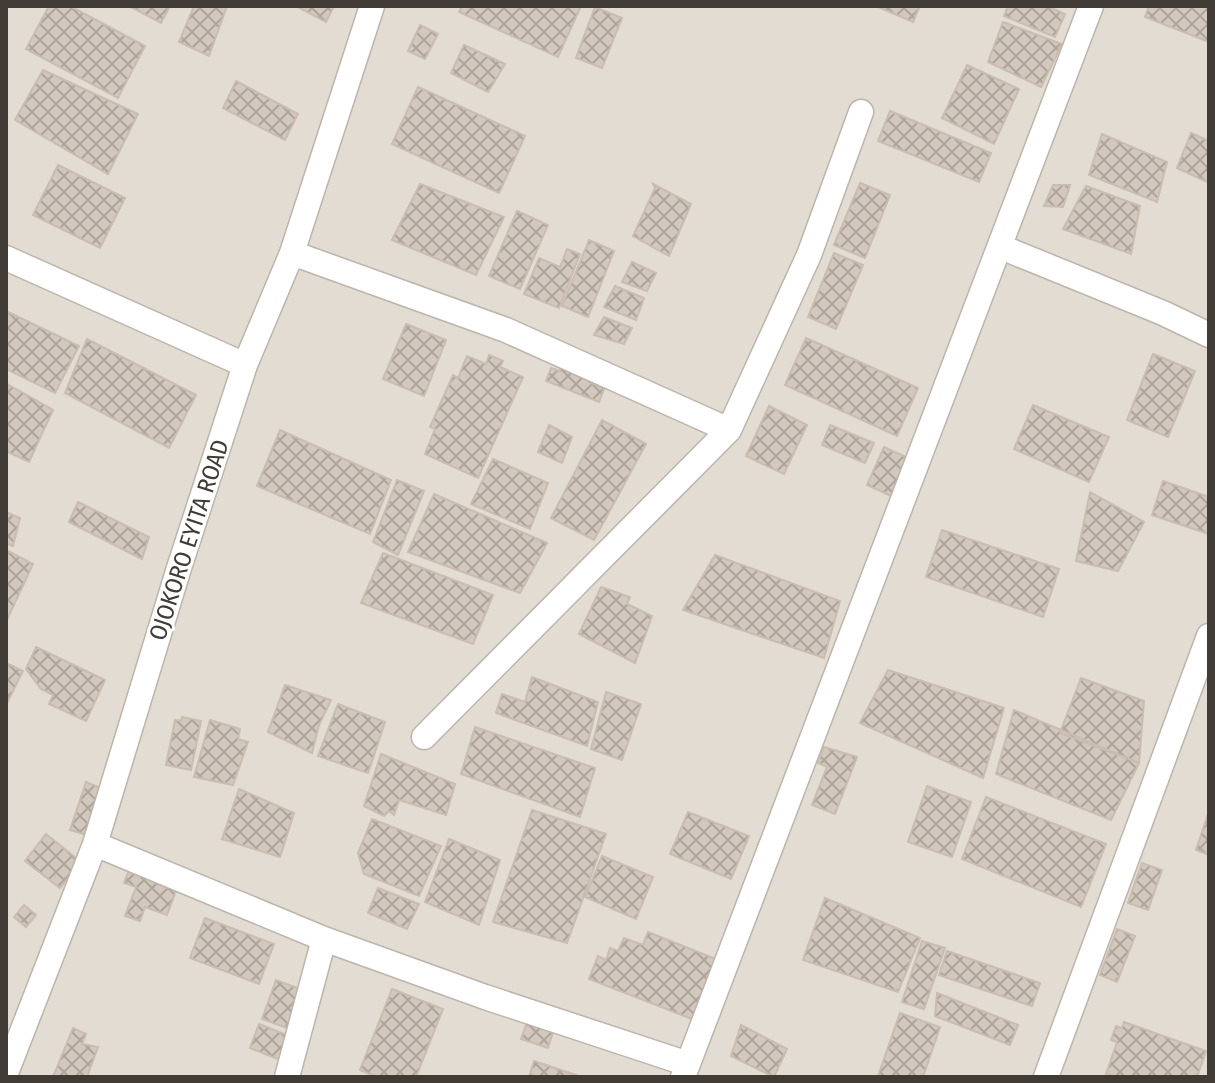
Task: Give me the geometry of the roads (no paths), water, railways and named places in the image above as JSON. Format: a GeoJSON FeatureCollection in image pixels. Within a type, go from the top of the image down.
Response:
{"type":"FeatureCollection","features":[{"type":"Feature","properties":{"kind":"street","name":"OJOKORO EYITA ROAD"},"geometry":{"type":"LineString","coordinates":[[6,1073],[95,844],[245,365],[292,253],[372,6]]}},
{"type":"Feature","properties":{"kind":"street"},"geometry":{"type":"LineString","coordinates":[[95,844],[324,939],[686,1070],[1091,6]]}},
{"type":"Feature","properties":{"kind":"street"},"geometry":{"type":"LineString","coordinates":[[424,737],[729,430],[809,255],[861,112]]}},
{"type":"Feature","properties":{"kind":"street"},"geometry":{"type":"LineString","coordinates":[[1001,247],[1209,335]]}},
{"type":"Feature","properties":{"kind":"street"},"geometry":{"type":"LineString","coordinates":[[292,253],[506,330],[729,430]]}},
{"type":"Feature","properties":{"kind":"street"},"geometry":{"type":"LineString","coordinates":[[6,258],[245,365]]}},
{"type":"Feature","properties":{"kind":"street"},"geometry":{"type":"LineString","coordinates":[[1046,1077],[1209,636]]}},
{"type":"Feature","properties":{"kind":"street"},"geometry":{"type":"LineString","coordinates":[[287,1077],[324,939]]}}]}
